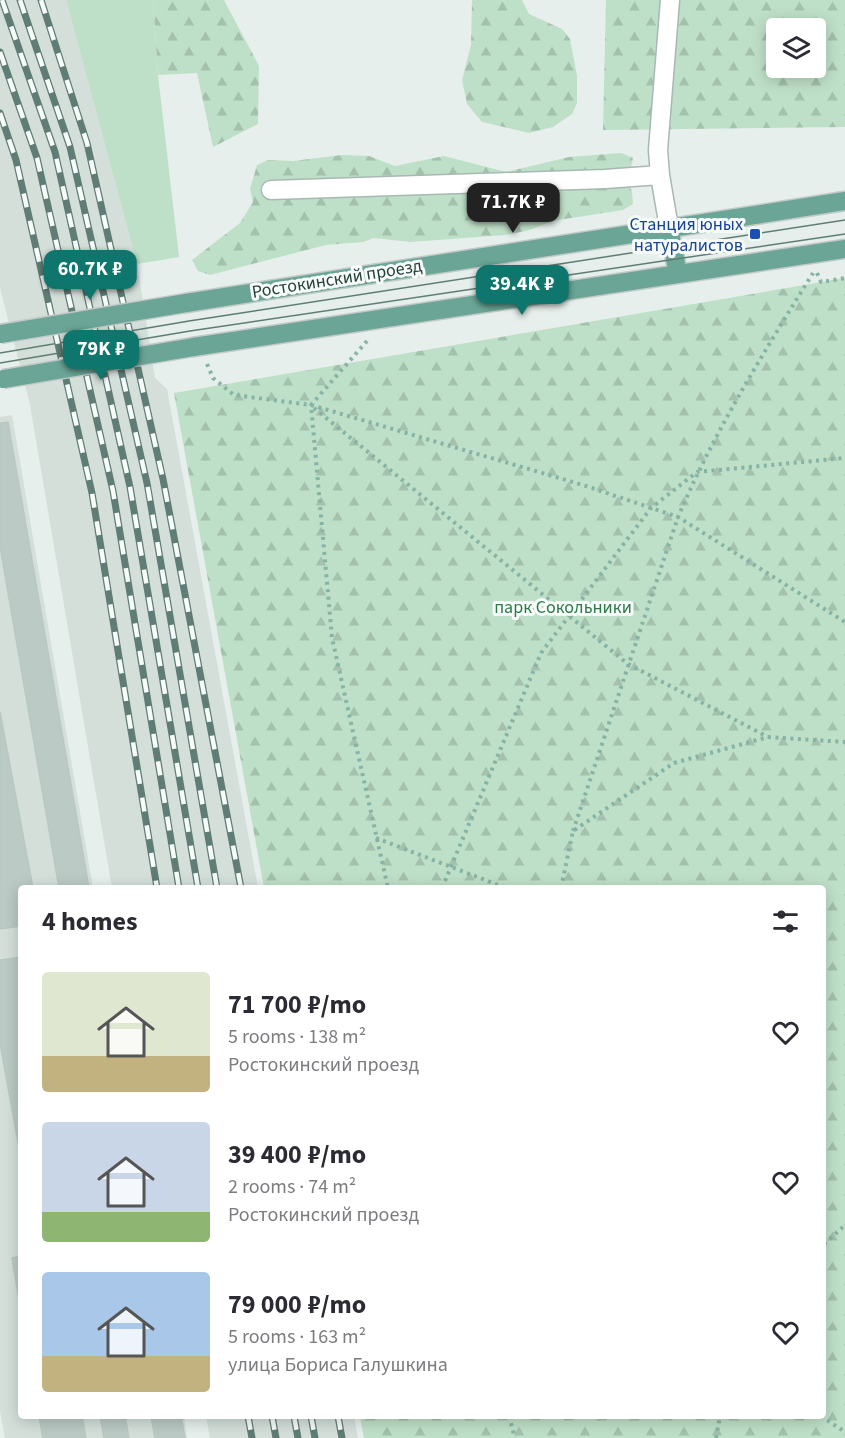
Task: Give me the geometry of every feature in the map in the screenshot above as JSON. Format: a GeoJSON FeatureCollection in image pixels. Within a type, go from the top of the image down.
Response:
{"type":"FeatureCollection","features":[{"type":"Feature","properties":{"kind":"main road","name":"Ростокинский проезд"},"geometry":{"type":"LineString","coordinates":[[0,334],[845,201]]}},
{"type":"Feature","properties":{"kind":"main road"},"geometry":{"type":"LineString","coordinates":[[669,228],[678,274]]}},
{"type":"Feature","properties":{"kind":"main road"},"geometry":{"type":"LineString","coordinates":[[1,379],[199,354],[678,274],[845,249]]}},
{"type":"Feature","properties":{"kind":"lane"},"geometry":{"type":"LineString","coordinates":[[669,228],[658,150],[670,0]]}},
{"type":"Feature","properties":{"kind":"lane"},"geometry":{"type":"LineString","coordinates":[[271,190],[660,175]]}},
{"type":"Feature","properties":{"kind":"path"},"geometry":{"type":"LineString","coordinates":[[562,885],[573,831],[678,517],[697,472],[777,331],[815,270],[821,282],[845,278]]}},
{"type":"Feature","properties":{"kind":"path"},"geometry":{"type":"LineString","coordinates":[[371,337],[311,405],[332,638],[387,885]]}},
{"type":"Feature","properties":{"kind":"path"},"geometry":{"type":"LineString","coordinates":[[199,354],[213,378],[234,395],[311,405],[583,484],[678,517],[845,622]]}},
{"type":"Feature","properties":{"kind":"path"},"geometry":{"type":"LineString","coordinates":[[311,405],[628,664],[768,737]]}},
{"type":"Feature","properties":{"kind":"path"},"geometry":{"type":"LineString","coordinates":[[443,885],[541,653],[651,508],[697,472],[845,458]]}},
{"type":"Feature","properties":{"kind":"path"},"geometry":{"type":"LineString","coordinates":[[573,831],[674,763],[768,737],[845,742]]}},
{"type":"Feature","properties":{"kind":"path"},"geometry":{"type":"LineString","coordinates":[[376,838],[498,885]]}},
{"type":"Feature","properties":{"kind":"path"},"geometry":{"type":"LineString","coordinates":[[826,1242],[845,1225]]}},
{"type":"Feature","properties":{"kind":"path"},"geometry":{"type":"LineString","coordinates":[[510,1419],[515,1438]]}},
{"type":"Feature","properties":{"kind":"path"},"geometry":{"type":"LineString","coordinates":[[716,1438],[719,1419]]}},
{"type":"Feature","properties":{"kind":"path"},"geometry":{"type":"LineString","coordinates":[[826,1419],[845,1432]]}},
{"type":"Feature","properties":{"kind":"shaded area"},"geometry":{"type":"Polygon","coordinates":[[[0,0],[66,0],[137,264],[155,378],[167,389],[257,885],[111,885],[30,405],[0,288],[0,0]]]}},
{"type":"Feature","properties":{"kind":"shaded area"},"geometry":{"type":"Polygon","coordinates":[[[12,415],[92,885],[18,885],[18,1419],[184,1419],[187,1438],[5,1438],[0,1411],[0,417],[12,415]]]}},
{"type":"Feature","properties":{"kind":"shaded area"},"geometry":{"type":"Polygon","coordinates":[[[207,1419],[355,1419],[358,1438],[210,1438],[207,1419]]]}},
{"type":"Feature","properties":{"kind":"green space"},"geometry":{"type":"Polygon","coordinates":[[[66,0],[153,0],[158,75],[179,257],[137,264],[66,0]]]}},
{"type":"Feature","properties":{"kind":"green space"},"geometry":{"type":"Polygon","coordinates":[[[153,0],[224,0],[259,66],[258,124],[213,147],[197,73],[158,75],[153,0]]]}},
{"type":"Feature","properties":{"kind":"green space"},"geometry":{"type":"Polygon","coordinates":[[[472,0],[522,0],[529,14],[562,29],[570,39],[577,76],[577,103],[572,114],[553,127],[529,133],[482,122],[467,104],[462,80],[471,45],[472,0]]]}},
{"type":"Feature","properties":{"kind":"green space"},"geometry":{"type":"Polygon","coordinates":[[[606,0],[845,0],[845,127],[603,130],[606,0]]]}},
{"type":"Feature","properties":{"kind":"green space"},"geometry":{"type":"Polygon","coordinates":[[[621,153],[633,158],[628,181],[633,204],[623,210],[552,221],[530,230],[505,235],[410,242],[374,238],[363,242],[326,245],[210,275],[198,271],[192,260],[240,223],[253,202],[250,189],[257,165],[268,160],[293,161],[342,155],[369,156],[395,166],[444,156],[506,172],[569,157],[621,153]]]}},
{"type":"Feature","properties":{"kind":"green space","name":"парк Сокольники"},"geometry":{"type":"Polygon","coordinates":[[[845,278],[845,1438],[364,1438],[361,1419],[826,1419],[826,885],[263,885],[174,393],[845,278]]]}},
{"type":"Feature","properties":{"kind":"building"},"geometry":{"type":"Polygon","coordinates":[[[8,422],[88,885],[58,885],[0,546],[0,423],[8,422]]]}},
{"type":"Feature","properties":{"kind":"building"},"geometry":{"type":"Polygon","coordinates":[[[0,712],[32,885],[18,885],[18,926],[0,929],[0,712]]]}},
{"type":"Feature","properties":{"kind":"building"},"geometry":{"type":"Polygon","coordinates":[[[18,957],[18,1142],[0,1043],[0,960],[18,957]]]}},
{"type":"Feature","properties":{"kind":"building"},"geometry":{"type":"Polygon","coordinates":[[[18,1257],[18,1293],[12,1258],[18,1257]]]}},
{"type":"Feature","properties":{"kind":"building"},"geometry":{"type":"Polygon","coordinates":[[[40,1419],[83,1419],[86,1438],[43,1438],[40,1419]]]}},
{"type":"Feature","properties":{"kind":"building"},"geometry":{"type":"Polygon","coordinates":[[[101,1419],[126,1419],[129,1438],[104,1438],[101,1419]]]}},
{"type":"Feature","properties":{"kind":"building"},"geometry":{"type":"Polygon","coordinates":[[[152,1419],[182,1419],[185,1438],[155,1438],[152,1419]]]}},
{"type":"Feature","properties":{"kind":"tram line"},"geometry":{"type":"LineString","coordinates":[[0,353],[189,321],[845,220]]}},
{"type":"Feature","properties":{"kind":"tram line"},"geometry":{"type":"LineString","coordinates":[[0,363],[190,331],[845,234]]}},
{"type":"Feature","properties":{"kind":"railway"},"geometry":{"type":"LineString","coordinates":[[2,0],[55,152],[130,487],[197,885]]}},
{"type":"Feature","properties":{"kind":"railway"},"geometry":{"type":"LineString","coordinates":[[20,0],[70,147],[147,483],[216,885]]}},
{"type":"Feature","properties":{"kind":"railway"},"geometry":{"type":"LineString","coordinates":[[41,0],[87,143],[163,479],[240,885]]}},
{"type":"Feature","properties":{"kind":"railway"},"geometry":{"type":"LineString","coordinates":[[0,52],[37,158],[113,491],[179,885]]}},
{"type":"Feature","properties":{"kind":"railway"},"geometry":{"type":"LineString","coordinates":[[0,113],[16,160],[92,493],[157,885]]}},
{"type":"Feature","properties":{"kind":"railway"},"geometry":{"type":"LineString","coordinates":[[249,1419],[252,1438]]}},
{"type":"Feature","properties":{"kind":"railway"},"geometry":{"type":"LineString","coordinates":[[273,1419],[276,1438]]}},
{"type":"Feature","properties":{"kind":"railway"},"geometry":{"type":"LineString","coordinates":[[295,1419],[298,1438]]}},
{"type":"Feature","properties":{"kind":"railway"},"geometry":{"type":"LineString","coordinates":[[312,1419],[315,1438]]}},
{"type":"Feature","properties":{"kind":"railway"},"geometry":{"type":"LineString","coordinates":[[339,1419],[342,1438]]}},
{"type":"Feature","properties":{"kind":"place","name":"Станция юных натуралистов"},"geometry":{"type":"Point","coordinates":[755,234]}}]}
